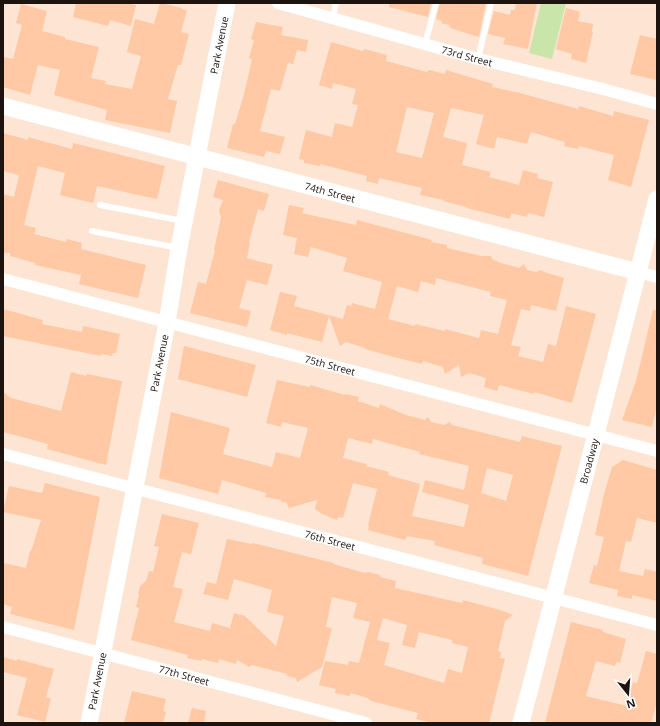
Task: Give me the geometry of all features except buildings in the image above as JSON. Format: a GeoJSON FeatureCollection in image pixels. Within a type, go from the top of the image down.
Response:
{"type":"FeatureCollection","features":[{"type":"Feature","properties":{"kind":"street","name":"Park Avenue"},"geometry":{"type":"LineString","coordinates":[[89,723],[167,323],[179,248],[227,3]]}},
{"type":"Feature","properties":{"kind":"street","name":"73rd Street"},"geometry":{"type":"LineString","coordinates":[[278,3],[478,59],[657,104]]}},
{"type":"Feature","properties":{"kind":"street","name":"74th Street"},"geometry":{"type":"LineString","coordinates":[[3,106],[657,277]]}},
{"type":"Feature","properties":{"kind":"street","name":"Broadway"},"geometry":{"type":"LineString","coordinates":[[521,723],[657,199]]}},
{"type":"Feature","properties":{"kind":"street","name":"75th Street"},"geometry":{"type":"LineString","coordinates":[[3,279],[657,451]]}},
{"type":"Feature","properties":{"kind":"street","name":"76th Street"},"geometry":{"type":"LineString","coordinates":[[3,454],[657,625]]}},
{"type":"Feature","properties":{"kind":"street","name":"77th Street"},"geometry":{"type":"LineString","coordinates":[[3,627],[366,723]]}},
{"type":"Feature","properties":{"kind":"lane"},"geometry":{"type":"LineString","coordinates":[[332,18],[336,3]]}},
{"type":"Feature","properties":{"kind":"lane"},"geometry":{"type":"LineString","coordinates":[[425,44],[436,3]]}},
{"type":"Feature","properties":{"kind":"lane"},"geometry":{"type":"LineString","coordinates":[[478,59],[491,3]]}},
{"type":"Feature","properties":{"kind":"lane"},"geometry":{"type":"LineString","coordinates":[[100,205],[185,222]]}},
{"type":"Feature","properties":{"kind":"lane"},"geometry":{"type":"LineString","coordinates":[[92,231],[179,248]]}},
{"type":"Feature","properties":{"kind":"green space"},"geometry":{"type":"Polygon","coordinates":[[[541,3],[566,3],[552,59],[529,53],[541,3]]]}}]}
